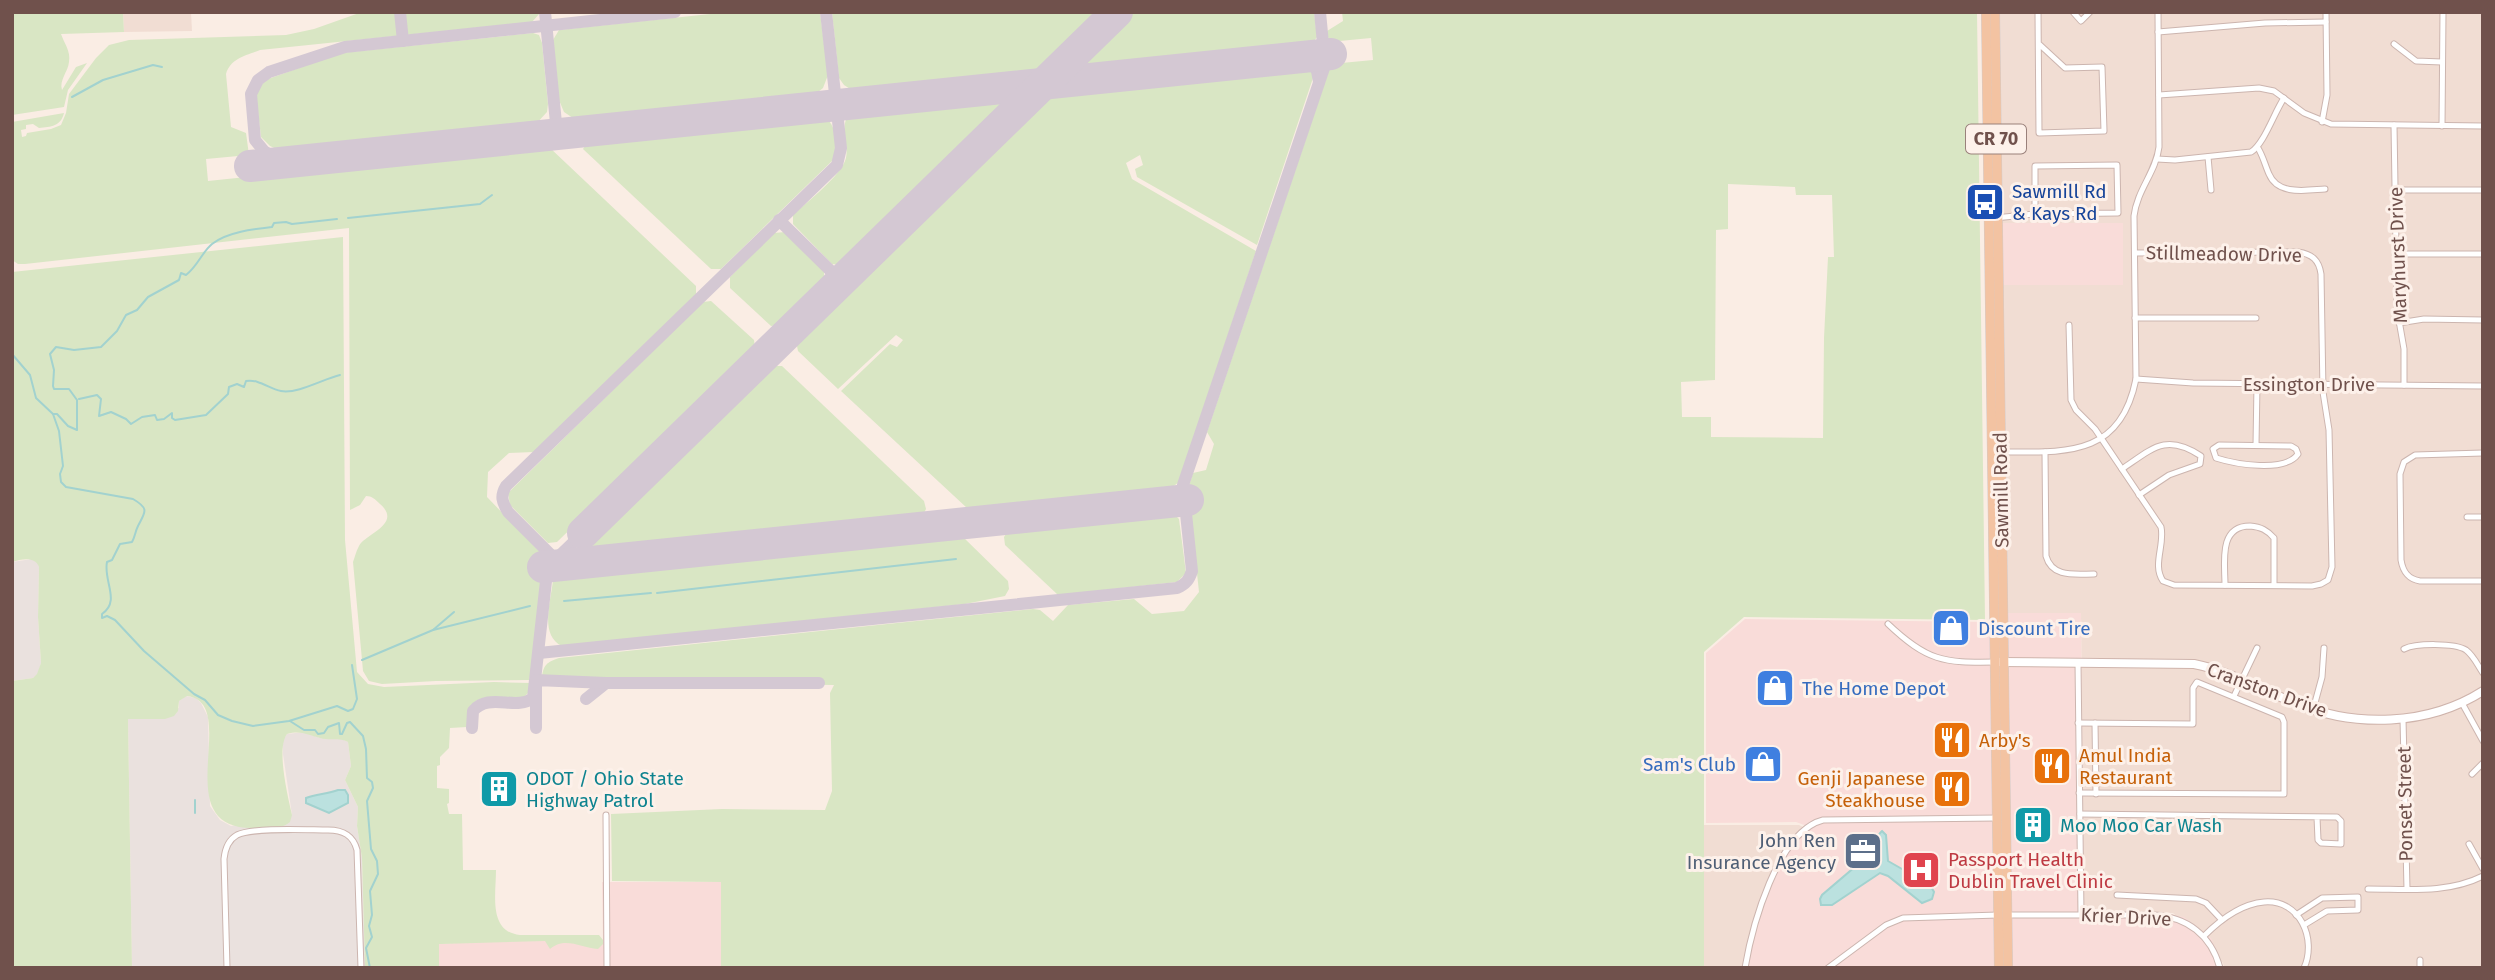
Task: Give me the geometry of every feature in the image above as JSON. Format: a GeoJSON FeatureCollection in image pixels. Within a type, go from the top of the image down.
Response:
{"type":"FeatureCollection","features":[{"type":"Feature","properties":{"kind":"main road","name":"Sawmill Road"},"geometry":{"type":"LineString","coordinates":[[1986,12],[1993,218],[2003,915],[1999,968]]}},
{"type":"Feature","properties":{"kind":"main road","name":"Sawmill Road"},"geometry":{"type":"LineString","coordinates":[[1993,218],[1995,12]]}},
{"type":"Feature","properties":{"kind":"main road","name":"Sawmill Road"},"geometry":{"type":"LineString","coordinates":[[1999,662],[1997,818],[2008,968]]}},
{"type":"Feature","properties":{"kind":"street"},"geometry":{"type":"LineString","coordinates":[[2038,12],[2039,132],[2104,131],[2102,67],[2065,68],[2039,44]]}},
{"type":"Feature","properties":{"kind":"street"},"geometry":{"type":"LineString","coordinates":[[2073,12],[2081,21],[2090,12]]}},
{"type":"Feature","properties":{"kind":"street"},"geometry":{"type":"LineString","coordinates":[[1996,452],[2045,452],[2071,450],[2088,445],[2112,429],[2131,399],[2136,379],[2134,216],[2137,199],[2157,159],[2158,12]]}},
{"type":"Feature","properties":{"kind":"street"},"geometry":{"type":"LineString","coordinates":[[2322,121],[2327,95],[2326,12]]}},
{"type":"Feature","properties":{"kind":"street"},"geometry":{"type":"LineString","coordinates":[[2442,12],[2442,126]]}},
{"type":"Feature","properties":{"kind":"street"},"geometry":{"type":"LineString","coordinates":[[2158,32],[2265,23],[2326,22]]}},
{"type":"Feature","properties":{"kind":"street"},"geometry":{"type":"LineString","coordinates":[[2394,44],[2413,60],[2442,62]]}},
{"type":"Feature","properties":{"kind":"street"},"geometry":{"type":"LineString","coordinates":[[2159,95],[2259,88],[2274,92],[2304,113],[2343,126],[2483,126]]}},
{"type":"Feature","properties":{"kind":"street"},"geometry":{"type":"LineString","coordinates":[[2157,159],[2175,160],[2248,153],[2258,148],[2284,98]]}},
{"type":"Feature","properties":{"kind":"street","name":"Maryhurst Drive"},"geometry":{"type":"LineString","coordinates":[[2394,125],[2395,254],[2399,323],[2404,349],[2404,385]]}},
{"type":"Feature","properties":{"kind":"street"},"geometry":{"type":"LineString","coordinates":[[2258,148],[2270,177],[2277,185],[2293,190],[2325,189]]}},
{"type":"Feature","properties":{"kind":"street"},"geometry":{"type":"LineString","coordinates":[[2208,157],[2211,190]]}},
{"type":"Feature","properties":{"kind":"street"},"geometry":{"type":"LineString","coordinates":[[1993,218],[2035,214],[2118,213],[2116,165],[2035,166],[2035,214]]}},
{"type":"Feature","properties":{"kind":"street"},"geometry":{"type":"LineString","coordinates":[[2395,190],[2483,190]]}},
{"type":"Feature","properties":{"kind":"street","name":"Stillmeadow Drive"},"geometry":{"type":"LineString","coordinates":[[2134,253],[2298,253],[2313,257],[2319,265],[2320,274],[2323,384]]}},
{"type":"Feature","properties":{"kind":"street"},"geometry":{"type":"LineString","coordinates":[[2395,254],[2483,254]]}},
{"type":"Feature","properties":{"kind":"street"},"geometry":{"type":"LineString","coordinates":[[2135,318],[2256,318]]}},
{"type":"Feature","properties":{"kind":"street"},"geometry":{"type":"LineString","coordinates":[[2399,323],[2424,319],[2483,320]]}},
{"type":"Feature","properties":{"kind":"street"},"geometry":{"type":"LineString","coordinates":[[2069,325],[2070,397],[2076,410],[2101,437],[2161,527],[2163,534],[2158,572],[2164,581],[2174,585],[2316,585],[2328,580],[2332,567],[2329,430],[2323,384]]}},
{"type":"Feature","properties":{"kind":"street","name":"Essington Drive"},"geometry":{"type":"LineString","coordinates":[[2136,379],[2193,383],[2483,386]]}},
{"type":"Feature","properties":{"kind":"street"},"geometry":{"type":"LineString","coordinates":[[2256,445],[2257,384]]}},
{"type":"Feature","properties":{"kind":"street"},"geometry":{"type":"LineString","coordinates":[[2122,469],[2150,450],[2174,443],[2199,454],[2202,459],[2197,466],[2169,475],[2139,495]]}},
{"type":"Feature","properties":{"kind":"street"},"geometry":{"type":"LineString","coordinates":[[2219,445],[2256,445],[2291,446],[2297,449],[2298,454],[2293,460],[2262,466],[2241,465],[2217,458],[2213,453],[2214,447],[2219,445]]}},
{"type":"Feature","properties":{"kind":"street"},"geometry":{"type":"LineString","coordinates":[[2045,452],[2048,565],[2063,573],[2094,574]]}},
{"type":"Feature","properties":{"kind":"street"},"geometry":{"type":"LineString","coordinates":[[2483,453],[2420,454],[2407,459],[2400,474],[2401,560],[2408,576],[2420,582],[2483,581]]}},
{"type":"Feature","properties":{"kind":"street"},"geometry":{"type":"LineString","coordinates":[[2466,517],[2483,517]]}},
{"type":"Feature","properties":{"kind":"street"},"geometry":{"type":"LineString","coordinates":[[2225,585],[2226,542],[2234,530],[2241,526],[2263,528],[2274,538],[2274,586]]}},
{"type":"Feature","properties":{"kind":"street"},"geometry":{"type":"LineString","coordinates":[[1888,624],[1911,645],[1935,657],[1954,662],[1999,662]]}},
{"type":"Feature","properties":{"kind":"street"},"geometry":{"type":"LineString","coordinates":[[2404,649],[2414,646],[2458,647],[2471,655],[2483,673]]}},
{"type":"Feature","properties":{"kind":"street"},"geometry":{"type":"LineString","coordinates":[[2234,696],[2256,648]]}},
{"type":"Feature","properties":{"kind":"street"},"geometry":{"type":"LineString","coordinates":[[2313,710],[2322,677],[2324,648]]}},
{"type":"Feature","properties":{"kind":"street","name":"Cranston Drive"},"geometry":{"type":"LineString","coordinates":[[1999,662],[2188,664],[2214,669],[2313,710],[2373,719],[2403,719],[2430,715],[2462,703],[2483,691]]}},
{"type":"Feature","properties":{"kind":"street"},"geometry":{"type":"LineString","coordinates":[[2078,662],[2081,915]]}},
{"type":"Feature","properties":{"kind":"street"},"geometry":{"type":"LineString","coordinates":[[2078,723],[2193,724],[2193,688],[2197,682],[2283,719],[2284,794],[2079,796]]}},
{"type":"Feature","properties":{"kind":"street"},"geometry":{"type":"LineString","coordinates":[[2462,703],[2483,741]]}},
{"type":"Feature","properties":{"kind":"street","name":"Ponset Street"},"geometry":{"type":"LineString","coordinates":[[2403,719],[2407,889]]}},
{"type":"Feature","properties":{"kind":"street"},"geometry":{"type":"LineString","coordinates":[[2095,723],[2096,794]]}},
{"type":"Feature","properties":{"kind":"street"},"geometry":{"type":"LineString","coordinates":[[2472,774],[2483,762]]}},
{"type":"Feature","properties":{"kind":"street"},"geometry":{"type":"LineString","coordinates":[[2080,814],[2317,817],[2339,818],[2342,821],[2341,844],[2321,843],[2318,840],[2317,817]]}},
{"type":"Feature","properties":{"kind":"street"},"geometry":{"type":"LineString","coordinates":[[606,815],[607,968]]}},
{"type":"Feature","properties":{"kind":"street"},"geometry":{"type":"LineString","coordinates":[[1745,968],[1774,871],[1785,853],[1813,824],[1823,820],[1997,818]]}},
{"type":"Feature","properties":{"kind":"street"},"geometry":{"type":"LineString","coordinates":[[227,968],[224,859],[226,847],[232,839],[241,834],[339,830],[353,839],[358,855],[360,968]]}},
{"type":"Feature","properties":{"kind":"street"},"geometry":{"type":"LineString","coordinates":[[2469,844],[2483,869]]}},
{"type":"Feature","properties":{"kind":"street"},"geometry":{"type":"LineString","coordinates":[[2368,889],[2451,888],[2483,876]]}},
{"type":"Feature","properties":{"kind":"street"},"geometry":{"type":"LineString","coordinates":[[2117,895],[2196,899],[2206,903],[2222,920]]}},
{"type":"Feature","properties":{"kind":"street"},"geometry":{"type":"LineString","coordinates":[[2296,915],[2322,898],[2358,897],[2358,910],[2327,911],[2304,925]]}},
{"type":"Feature","properties":{"kind":"street"},"geometry":{"type":"LineString","coordinates":[[2220,968],[2213,949],[2204,936],[2232,912],[2262,902],[2277,904],[2296,915],[2304,925],[2309,944],[2304,968]]}},
{"type":"Feature","properties":{"kind":"street","name":"Krier Drive"},"geometry":{"type":"LineString","coordinates":[[1828,968],[1886,925],[1903,918],[2003,915],[2166,916],[2186,922],[2204,936]]}},
{"type":"Feature","properties":{"kind":"street"},"geometry":{"type":"LineString","coordinates":[[2420,960],[2420,968]]}},
{"type":"Feature","properties":{"kind":"shaded area"},"geometry":{"type":"Polygon","coordinates":[[[123,12],[191,12],[192,31],[124,32],[123,12]]]}},
{"type":"Feature","properties":{"kind":"shaded area"},"geometry":{"type":"Polygon","coordinates":[[[1998,12],[2483,12],[2483,968],[2224,968],[2223,963],[2173,913],[2087,911],[2084,908],[2081,613],[2006,613],[2001,285],[2123,223],[2000,223],[1998,12]]]}},
{"type":"Feature","properties":{"kind":"shaded area"},"geometry":{"type":"Polygon","coordinates":[[[2000,223],[2123,223],[2123,285],[2001,285],[2000,223]]]}},
{"type":"Feature","properties":{"kind":"shaded area"},"geometry":{"type":"Polygon","coordinates":[[[32,559],[39,567],[41,663],[38,674],[33,678],[12,681],[12,562],[32,559]]]}},
{"type":"Feature","properties":{"kind":"shaded area"},"geometry":{"type":"Polygon","coordinates":[[[2006,613],[2081,613],[2084,908],[2087,911],[2160,912],[2184,917],[2211,938],[2224,968],[2011,968],[2006,613]]]}},
{"type":"Feature","properties":{"kind":"shaded area"},"geometry":{"type":"Polygon","coordinates":[[[1745,619],[1992,622],[1994,815],[1823,818],[1807,826],[1796,822],[1706,823],[1706,653],[1745,619]]]}},
{"type":"Feature","properties":{"kind":"shaded area"},"geometry":{"type":"Polygon","coordinates":[[[186,696],[196,698],[208,717],[210,806],[220,820],[231,826],[292,815],[283,754],[283,740],[287,734],[304,732],[320,738],[342,739],[348,742],[351,766],[345,780],[358,807],[365,968],[132,968],[128,718],[149,719],[179,708],[179,701],[186,696]]]}},
{"type":"Feature","properties":{"kind":"shaded area"},"geometry":{"type":"Polygon","coordinates":[[[1997,818],[1999,968],[1745,968],[1774,871],[1799,837],[1819,821],[1997,818]]]}},
{"type":"Feature","properties":{"kind":"shaded area"},"geometry":{"type":"Polygon","coordinates":[[[1704,825],[1799,825],[1807,829],[1745,968],[1704,968],[1704,825]]]}},
{"type":"Feature","properties":{"kind":"shaded area"},"geometry":{"type":"Polygon","coordinates":[[[602,882],[721,882],[721,968],[439,968],[439,944],[487,941],[603,941],[602,882]]]}},
{"type":"Feature","properties":{"kind":"green space"},"geometry":{"type":"Polygon","coordinates":[[[12,12],[123,12],[124,32],[61,34],[69,58],[62,90],[76,67],[87,63],[68,90],[64,107],[12,115],[12,12]]]}},
{"type":"Feature","properties":{"kind":"green space"},"geometry":{"type":"Polygon","coordinates":[[[362,12],[540,13],[532,22],[260,50],[239,58],[231,64],[226,74],[231,127],[246,133],[249,155],[206,159],[208,181],[545,146],[696,286],[696,295],[534,452],[509,453],[488,472],[487,497],[540,552],[539,616],[529,680],[382,684],[369,681],[363,671],[353,562],[359,546],[385,523],[387,517],[380,504],[368,496],[360,505],[350,510],[349,228],[25,264],[12,260],[12,122],[64,113],[61,121],[51,126],[39,128],[33,124],[26,125],[26,129],[21,130],[22,137],[27,133],[61,125],[69,94],[109,45],[129,40],[286,35],[314,29],[362,12]]]}},
{"type":"Feature","properties":{"kind":"green space"},"geometry":{"type":"Polygon","coordinates":[[[729,12],[820,12],[828,75],[823,88],[813,96],[576,120],[564,112],[559,100],[553,40],[559,30],[729,12]]]}},
{"type":"Feature","properties":{"kind":"green space"},"geometry":{"type":"Polygon","coordinates":[[[832,12],[1102,12],[1044,69],[1036,73],[855,92],[839,78],[832,12]]]}},
{"type":"Feature","properties":{"kind":"green space"},"geometry":{"type":"Polygon","coordinates":[[[1134,12],[1314,12],[1317,37],[1311,45],[1086,67],[1084,61],[1134,12]]]}},
{"type":"Feature","properties":{"kind":"green space"},"geometry":{"type":"Polygon","coordinates":[[[1342,12],[1977,12],[1985,620],[1744,617],[1704,652],[1704,968],[721,968],[721,882],[612,881],[611,814],[722,809],[825,810],[832,791],[830,693],[834,685],[548,681],[542,678],[543,670],[559,658],[1033,609],[1040,610],[1053,621],[1068,605],[1134,599],[1152,614],[1184,611],[1199,592],[1188,489],[1193,473],[1206,470],[1214,444],[1207,432],[1331,64],[1373,60],[1371,38],[1329,42],[1327,31],[1343,21],[1342,12]],[[1728,184],[1728,229],[1716,230],[1715,380],[1681,382],[1682,417],[1711,417],[1711,437],[1823,438],[1828,257],[1834,257],[1832,195],[1796,195],[1795,187],[1728,184]]]}},
{"type":"Feature","properties":{"kind":"green space"},"geometry":{"type":"Polygon","coordinates":[[[533,33],[539,35],[542,43],[548,104],[547,112],[535,125],[281,151],[270,146],[261,137],[256,95],[268,79],[341,53],[533,33]]]}},
{"type":"Feature","properties":{"kind":"green space"},"geometry":{"type":"Polygon","coordinates":[[[1306,67],[1314,75],[1257,245],[1137,177],[1135,169],[1143,165],[1140,155],[1126,163],[1132,179],[1256,251],[1179,482],[1167,491],[975,510],[967,508],[841,391],[890,344],[897,347],[903,340],[896,335],[838,389],[798,351],[796,341],[1048,95],[1306,67]]]}},
{"type":"Feature","properties":{"kind":"green space"},"geometry":{"type":"Polygon","coordinates":[[[1005,98],[1006,106],[842,265],[832,264],[793,224],[793,215],[831,180],[843,165],[847,152],[844,130],[849,114],[1005,98]]]}},
{"type":"Feature","properties":{"kind":"green space"},"geometry":{"type":"Polygon","coordinates":[[[824,117],[834,130],[833,160],[721,269],[711,269],[583,149],[587,143],[824,117]]]}},
{"type":"Feature","properties":{"kind":"green space"},"geometry":{"type":"Polygon","coordinates":[[[785,232],[824,272],[824,284],[782,325],[771,326],[730,288],[730,277],[774,233],[785,232]]]}},
{"type":"Feature","properties":{"kind":"green space"},"geometry":{"type":"Polygon","coordinates":[[[343,237],[345,540],[357,672],[368,684],[384,687],[531,683],[529,692],[524,697],[477,700],[470,707],[467,727],[450,728],[449,748],[440,757],[440,765],[437,766],[437,788],[449,789],[449,814],[462,814],[463,870],[496,870],[496,910],[503,927],[520,935],[599,935],[603,944],[598,949],[561,943],[550,949],[545,941],[439,944],[439,968],[365,968],[358,807],[345,780],[351,766],[348,742],[300,733],[287,734],[283,761],[292,815],[290,822],[268,828],[228,823],[213,809],[208,789],[208,720],[202,704],[187,696],[179,701],[178,711],[174,716],[165,719],[128,719],[132,968],[12,968],[12,681],[33,678],[41,663],[39,567],[31,560],[12,562],[12,272],[343,237]]]}},
{"type":"Feature","properties":{"kind":"green space"},"geometry":{"type":"Polygon","coordinates":[[[711,301],[754,340],[755,349],[557,542],[548,543],[510,505],[508,493],[703,302],[711,301]]]}},
{"type":"Feature","properties":{"kind":"green space"},"geometry":{"type":"Polygon","coordinates":[[[767,366],[782,366],[924,501],[926,509],[923,515],[589,549],[589,543],[767,366]]]}},
{"type":"Feature","properties":{"kind":"green space"},"geometry":{"type":"Polygon","coordinates":[[[1173,513],[1179,519],[1186,573],[1177,582],[1058,595],[1005,545],[1004,537],[1008,531],[1173,513]]]}},
{"type":"Feature","properties":{"kind":"green space"},"geometry":{"type":"Polygon","coordinates":[[[954,535],[963,537],[1008,581],[1009,589],[1005,596],[965,604],[562,646],[555,641],[549,626],[553,580],[558,576],[954,535]]]}},
{"type":"Feature","properties":{"kind":"water"},"geometry":{"type":"Polygon","coordinates":[[[345,790],[348,803],[329,813],[306,803],[306,798],[345,790]]]}},
{"type":"Feature","properties":{"kind":"water"},"geometry":{"type":"Polygon","coordinates":[[[1882,831],[1886,835],[1888,861],[1930,885],[1934,892],[1932,899],[1922,903],[1888,876],[1880,873],[1832,905],[1821,905],[1822,895],[1856,866],[1875,862],[1878,837],[1882,831]]]}},
{"type":"Feature","properties":{"kind":"waterway"},"geometry":{"type":"LineString","coordinates":[[72,97],[103,80],[153,65],[162,67]]}},
{"type":"Feature","properties":{"kind":"waterway"},"geometry":{"type":"LineString","coordinates":[[348,218],[480,204],[492,195]]}},
{"type":"Feature","properties":{"kind":"waterway"},"geometry":{"type":"LineString","coordinates":[[53,414],[57,414],[68,426],[77,430],[77,400],[69,389],[54,389],[53,386],[54,370],[50,354],[56,347],[74,350],[101,347],[117,331],[126,315],[137,310],[148,297],[179,280],[181,273],[186,275],[218,240],[241,232],[272,227],[274,223],[292,224],[337,219]]}},
{"type":"Feature","properties":{"kind":"waterway"},"geometry":{"type":"LineString","coordinates":[[12,354],[30,375],[36,398],[53,414],[59,431],[63,466],[61,482],[66,487],[133,499],[144,508],[132,542],[120,544],[112,560],[107,562],[111,597],[102,618],[107,616],[115,620],[144,651],[194,694],[205,700],[218,715],[253,726],[289,721],[337,706],[348,711],[353,709],[357,699],[352,665]]}},
{"type":"Feature","properties":{"kind":"waterway"},"geometry":{"type":"LineString","coordinates":[[79,399],[97,395],[101,399],[99,416],[111,412],[131,424],[142,417],[155,415],[157,420],[172,413],[175,420],[206,415],[228,394],[229,387],[237,384],[244,387],[246,381],[256,381],[277,390],[288,391],[340,375]]}},
{"type":"Feature","properties":{"kind":"waterway"},"geometry":{"type":"LineString","coordinates":[[657,593],[956,559]]}},
{"type":"Feature","properties":{"kind":"waterway"},"geometry":{"type":"LineString","coordinates":[[564,601],[651,593]]}},
{"type":"Feature","properties":{"kind":"waterway"},"geometry":{"type":"LineString","coordinates":[[362,660],[433,630],[530,606]]}},
{"type":"Feature","properties":{"kind":"waterway"},"geometry":{"type":"LineString","coordinates":[[433,630],[454,612]]}},
{"type":"Feature","properties":{"kind":"waterway"},"geometry":{"type":"LineString","coordinates":[[290,721],[304,730],[315,730],[318,734],[339,723],[342,734],[350,722],[363,736],[367,778],[372,782],[373,788],[367,801],[371,849],[377,861],[378,874],[370,891],[372,915],[369,926],[372,937],[366,948],[370,968]]}},
{"type":"Feature","properties":{"kind":"waterway"},"geometry":{"type":"LineString","coordinates":[[195,800],[195,813]]}},
{"type":"Feature","properties":{"kind":"taxiway"},"geometry":{"type":"LineString","coordinates":[[400,12],[403,41]]}},
{"type":"Feature","properties":{"kind":"taxiway"},"geometry":{"type":"LineString","coordinates":[[545,12],[557,133]]}},
{"type":"Feature","properties":{"kind":"taxiway"},"geometry":{"type":"LineString","coordinates":[[282,162],[264,151],[255,140],[251,94],[258,80],[269,72],[345,47],[675,12]]}},
{"type":"Feature","properties":{"kind":"taxiway"},"geometry":{"type":"LineString","coordinates":[[561,565],[508,512],[502,499],[504,490],[837,165],[841,148],[826,12]]}},
{"type":"Feature","properties":{"kind":"taxiway"},"geometry":{"type":"LineString","coordinates":[[539,653],[1177,588],[1185,583],[1192,571],[1183,485],[1325,65],[1320,12]]}},
{"type":"Feature","properties":{"kind":"taxiway"},"geometry":{"type":"LineString","coordinates":[[1307,56],[1317,71],[1319,82]]}},
{"type":"Feature","properties":{"kind":"taxiway"},"geometry":{"type":"LineString","coordinates":[[779,220],[841,281]]}},
{"type":"Feature","properties":{"kind":"taxiway"},"geometry":{"type":"LineString","coordinates":[[552,563],[583,533]]}},
{"type":"Feature","properties":{"kind":"taxiway"},"geometry":{"type":"LineString","coordinates":[[472,728],[473,711],[479,706],[495,702],[526,702],[533,698],[549,554]]}},
{"type":"Feature","properties":{"kind":"taxiway"},"geometry":{"type":"LineString","coordinates":[[536,728],[536,680],[606,683],[819,683]]}},
{"type":"Feature","properties":{"kind":"taxiway"},"geometry":{"type":"LineString","coordinates":[[586,699],[606,683]]}},
{"type":"Feature","properties":{"kind":"runway"},"geometry":{"type":"LineString","coordinates":[[583,533],[1117,12]]}},
{"type":"Feature","properties":{"kind":"runway"},"geometry":{"type":"LineString","coordinates":[[250,166],[1331,54]]}},
{"type":"Feature","properties":{"kind":"runway"},"geometry":{"type":"LineString","coordinates":[[543,567],[1188,500]]}},
{"type":"Feature","properties":{"kind":"place","name":"Sawmill Rd & Kays Rd"},"geometry":{"type":"Point","coordinates":[1985,202]}},
{"type":"Feature","properties":{"kind":"place","name":"Discount Tire"},"geometry":{"type":"Point","coordinates":[1951,628]}},
{"type":"Feature","properties":{"kind":"place","name":"The Home Depot"},"geometry":{"type":"Point","coordinates":[1775,688]}},
{"type":"Feature","properties":{"kind":"place","name":"Arby's"},"geometry":{"type":"Point","coordinates":[1952,740]}},
{"type":"Feature","properties":{"kind":"place","name":"Sam's Club"},"geometry":{"type":"Point","coordinates":[1763,764]}},
{"type":"Feature","properties":{"kind":"place","name":"Amul India Restaurant"},"geometry":{"type":"Point","coordinates":[2052,766]}},
{"type":"Feature","properties":{"kind":"place","name":"ODOT / Ohio State Highway Patrol"},"geometry":{"type":"Point","coordinates":[499,789]}},
{"type":"Feature","properties":{"kind":"place","name":"Genji Japanese Steakhouse"},"geometry":{"type":"Point","coordinates":[1952,789]}},
{"type":"Feature","properties":{"kind":"place","name":"Moo Moo Car Wash"},"geometry":{"type":"Point","coordinates":[2033,825]}},
{"type":"Feature","properties":{"kind":"place","name":"John Ren Insurance Agency"},"geometry":{"type":"Point","coordinates":[1863,851]}},
{"type":"Feature","properties":{"kind":"place","name":"Passport Health Dublin Travel Clinic"},"geometry":{"type":"Point","coordinates":[1921,870]}}]}
